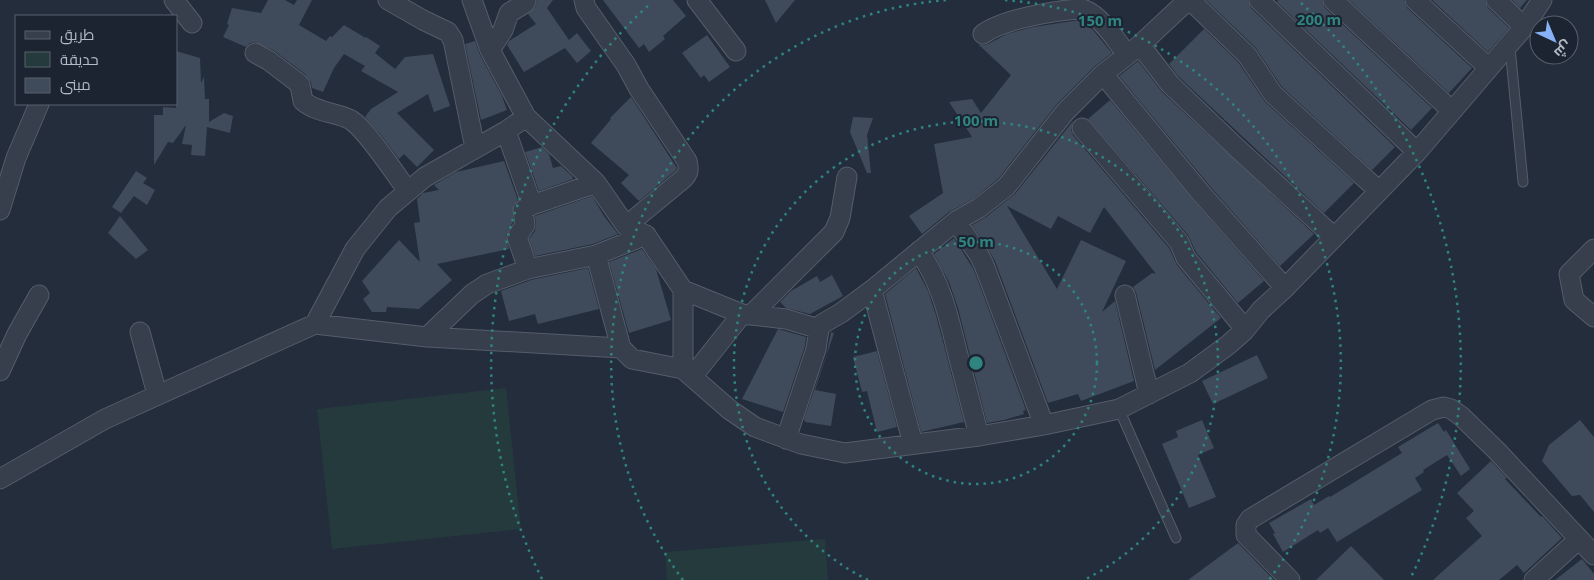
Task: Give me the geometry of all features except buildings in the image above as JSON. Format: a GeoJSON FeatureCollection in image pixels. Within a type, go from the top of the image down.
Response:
{"type":"FeatureCollection","features":[{"type":"Feature","properties":{"kind":"street"},"geometry":{"type":"LineString","coordinates":[[174,0],[192,23]]}},
{"type":"Feature","properties":{"kind":"street"},"geometry":{"type":"LineString","coordinates":[[388,0],[448,32],[452,40],[476,148]]}},
{"type":"Feature","properties":{"kind":"street"},"geometry":{"type":"LineString","coordinates":[[472,0],[490,50],[526,117],[596,184],[626,226],[646,235],[683,290],[687,373]]}},
{"type":"Feature","properties":{"kind":"street"},"geometry":{"type":"LineString","coordinates":[[490,50],[503,30],[509,13],[525,3],[526,0]]}},
{"type":"Feature","properties":{"kind":"street"},"geometry":{"type":"LineString","coordinates":[[584,0],[586,8],[626,65],[639,89],[687,161],[689,168],[688,175],[683,180],[626,226]]}},
{"type":"Feature","properties":{"kind":"street"},"geometry":{"type":"LineString","coordinates":[[696,0],[736,51]]}},
{"type":"Feature","properties":{"kind":"street"},"geometry":{"type":"LineString","coordinates":[[786,439],[816,349],[819,329],[822,324],[872,290],[956,221],[979,208],[1006,187],[1065,112],[1103,74],[1134,50],[1189,0],[1247,55],[1273,94],[1379,191]]}},
{"type":"Feature","properties":{"kind":"street"},"geometry":{"type":"LineString","coordinates":[[1259,0],[1417,152]]}},
{"type":"Feature","properties":{"kind":"street"},"geometry":{"type":"LineString","coordinates":[[1333,0],[1452,111]]}},
{"type":"Feature","properties":{"kind":"street"},"geometry":{"type":"LineString","coordinates":[[1415,0],[1489,68]]}},
{"type":"Feature","properties":{"kind":"street"},"geometry":{"type":"LineString","coordinates":[[1496,0],[1524,27]]}},
{"type":"Feature","properties":{"kind":"street"},"geometry":{"type":"LineString","coordinates":[[596,255],[621,348],[632,359],[687,373],[730,410],[755,427],[801,444],[845,453],[979,436],[1044,425],[1119,409],[1190,373],[1228,345],[1245,329],[1261,310],[1285,288],[1417,152],[1524,27],[1542,0]]}},
{"type":"Feature","properties":{"kind":"street"},"geometry":{"type":"LineString","coordinates":[[983,34],[991,28],[1006,22],[1046,14],[1082,9],[1088,10],[1134,50],[1334,237]]}},
{"type":"Feature","properties":{"kind":"street"},"geometry":{"type":"LineString","coordinates":[[255,53],[268,60],[297,82],[300,85],[302,98],[310,106],[351,120],[370,141],[408,191]]}},
{"type":"Feature","properties":{"kind":"street"},"geometry":{"type":"LineString","coordinates":[[1103,74],[1200,192],[1285,288]]}},
{"type":"Feature","properties":{"kind":"street"},"geometry":{"type":"LineString","coordinates":[[0,210],[16,158],[39,105]]}},
{"type":"Feature","properties":{"kind":"street"},"geometry":{"type":"LineString","coordinates":[[315,324],[355,249],[388,208],[426,177],[506,131],[526,117]]}},
{"type":"Feature","properties":{"kind":"street"},"geometry":{"type":"LineString","coordinates":[[1082,128],[1179,242],[1186,258],[1245,329]]}},
{"type":"Feature","properties":{"kind":"street"},"geometry":{"type":"LineString","coordinates":[[506,131],[532,205]]}},
{"type":"Feature","properties":{"kind":"street"},"geometry":{"type":"LineString","coordinates":[[687,373],[834,232],[840,218],[847,177]]}},
{"type":"Feature","properties":{"kind":"street"},"geometry":{"type":"LineString","coordinates":[[528,270],[517,237],[525,225],[523,210],[532,205],[596,184]]}},
{"type":"Feature","properties":{"kind":"street"},"geometry":{"type":"LineString","coordinates":[[956,221],[984,265],[1044,425]]}},
{"type":"Feature","properties":{"kind":"street"},"geometry":{"type":"LineString","coordinates":[[427,337],[472,294],[487,284],[528,270],[596,255],[646,235]]}},
{"type":"Feature","properties":{"kind":"street"},"geometry":{"type":"LineString","coordinates":[[1594,249],[1569,274],[1574,300],[1594,317]]}},
{"type":"Feature","properties":{"kind":"street"},"geometry":{"type":"LineString","coordinates":[[918,251],[930,267],[946,308],[979,436]]}},
{"type":"Feature","properties":{"kind":"street"},"geometry":{"type":"LineString","coordinates":[[683,290],[747,314],[786,319],[819,329]]}},
{"type":"Feature","properties":{"kind":"street"},"geometry":{"type":"LineString","coordinates":[[872,290],[913,444]]}},
{"type":"Feature","properties":{"kind":"street"},"geometry":{"type":"LineString","coordinates":[[0,371],[39,295]]}},
{"type":"Feature","properties":{"kind":"street"},"geometry":{"type":"LineString","coordinates":[[1125,295],[1149,394]]}},
{"type":"Feature","properties":{"kind":"street"},"geometry":{"type":"LineString","coordinates":[[0,479],[105,419],[315,324],[427,337],[621,348]]}},
{"type":"Feature","properties":{"kind":"street"},"geometry":{"type":"LineString","coordinates":[[140,332],[157,394]]}},
{"type":"Feature","properties":{"kind":"street"},"geometry":{"type":"LineString","coordinates":[[1290,580],[1246,535],[1246,525],[1250,519],[1432,410],[1444,407],[1451,409],[1461,416],[1497,451],[1594,555]]}},
{"type":"Feature","properties":{"kind":"street"},"geometry":{"type":"LineString","coordinates":[[1534,580],[1579,539]]}},
{"type":"Feature","properties":{"kind":"lane"},"geometry":{"type":"LineString","coordinates":[[1509,44],[1523,182]]}},
{"type":"Feature","properties":{"kind":"lane"},"geometry":{"type":"LineString","coordinates":[[1119,409],[1176,538]]}},
{"type":"Feature","properties":{"kind":"green space"},"geometry":{"type":"Polygon","coordinates":[[[506,388],[521,529],[332,549],[317,409],[506,388]]]}},
{"type":"Feature","properties":{"kind":"green space"},"geometry":{"type":"Polygon","coordinates":[[[825,539],[828,580],[667,580],[665,552],[825,539]]]}}]}
